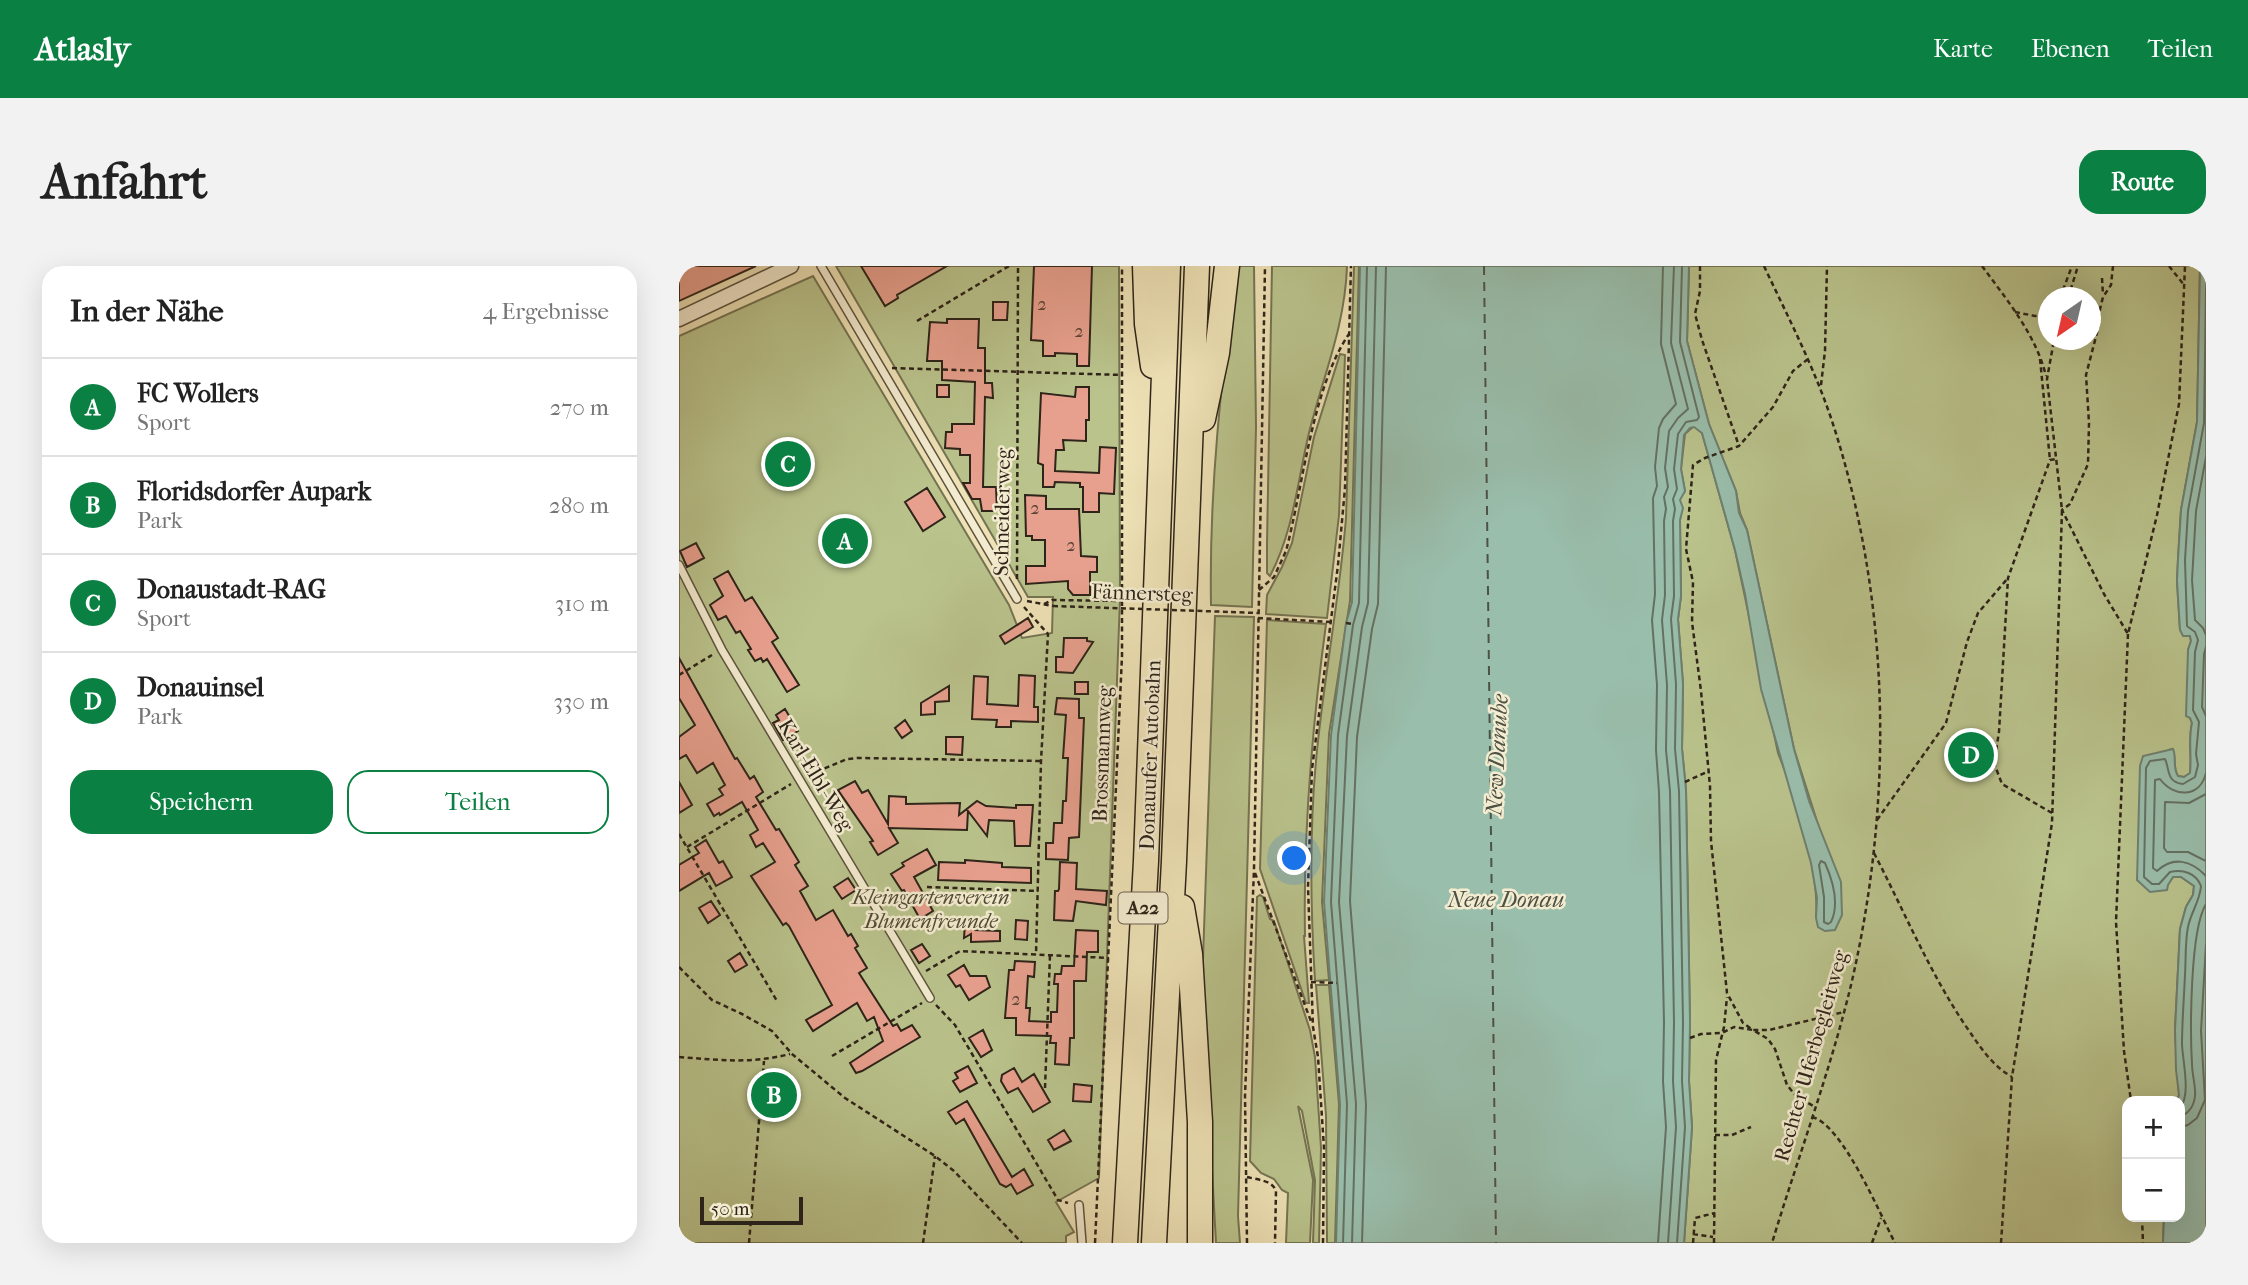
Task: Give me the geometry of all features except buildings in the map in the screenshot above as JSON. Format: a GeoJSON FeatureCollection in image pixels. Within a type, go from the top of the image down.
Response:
{"type":"FeatureCollection","features":[{"type":"Feature","properties":{"kind":"highway"},"geometry":{"type":"LineString","coordinates":[[1145,266],[1147,324],[1163,440]]}},
{"type":"Feature","properties":{"kind":"highway","name":"Donauufer Autobahn"},"geometry":{"type":"LineString","coordinates":[[1125,1243],[1146,861],[1168,266]]}},
{"type":"Feature","properties":{"kind":"highway","name":"Donauufer Autobahn"},"geometry":{"type":"LineString","coordinates":[[1154,1243],[1174,861],[1197,266]]}},
{"type":"Feature","properties":{"kind":"highway"},"geometry":{"type":"LineString","coordinates":[[1189,488],[1217,353],[1227,266]]}},
{"type":"Feature","properties":{"kind":"highway"},"geometry":{"type":"LineString","coordinates":[[1174,861],[1191,967],[1200,1122],[1199,1239]]}},
{"type":"Feature","properties":{"kind":"street"},"geometry":{"type":"LineString","coordinates":[[679,319],[791,266]]}},
{"type":"Feature","properties":{"kind":"lane"},"geometry":{"type":"LineString","coordinates":[[821,266],[1017,599]]}},
{"type":"Feature","properties":{"kind":"lane","name":"Karl-Elbl-Weg"},"geometry":{"type":"LineString","coordinates":[[679,565],[722,650],[915,977],[930,998]]}},
{"type":"Feature","properties":{"kind":"lane"},"geometry":{"type":"LineString","coordinates":[[1079,1205],[1082,1243]]}},
{"type":"Feature","properties":{"kind":"path"},"geometry":{"type":"LineString","coordinates":[[917,320],[1009,266]]}},
{"type":"Feature","properties":{"kind":"path","name":"Schneiderweg"},"geometry":{"type":"LineString","coordinates":[[1018,266],[1017,599],[1048,634],[1041,761],[1036,955]]}},
{"type":"Feature","properties":{"kind":"path","name":"Brossmannweg"},"geometry":{"type":"LineString","coordinates":[[1095,1243],[1122,656],[1122,266]]}},
{"type":"Feature","properties":{"kind":"path"},"geometry":{"type":"LineString","coordinates":[[1247,1243],[1245,1096],[1254,869],[1265,266]]}},
{"type":"Feature","properties":{"kind":"path"},"geometry":{"type":"LineString","coordinates":[[1323,1243],[1324,1148],[1318,1057],[1313,1027],[1308,887],[1312,769],[1345,488],[1351,266]]}},
{"type":"Feature","properties":{"kind":"path"},"geometry":{"type":"LineString","coordinates":[[1700,266],[1700,291],[1695,314],[1739,446]]}},
{"type":"Feature","properties":{"kind":"path","name":"Rechter Uferbegleitweg"},"geometry":{"type":"LineString","coordinates":[[1764,266],[1821,388],[1846,468],[1871,598],[1877,648],[1879,711],[1874,853],[1857,957],[1844,1012],[1772,1243]]}},
{"type":"Feature","properties":{"kind":"path"},"geometry":{"type":"LineString","coordinates":[[1821,388],[1825,351],[1827,266]]}},
{"type":"Feature","properties":{"kind":"path"},"geometry":{"type":"LineString","coordinates":[[1982,266],[2015,312],[2039,356],[2047,379],[2062,510],[2052,813],[2012,1077],[2001,1243]]}},
{"type":"Feature","properties":{"kind":"path"},"geometry":{"type":"LineString","coordinates":[[2064,287],[2072,266]]}},
{"type":"Feature","properties":{"kind":"path"},"geometry":{"type":"LineString","coordinates":[[2071,287],[2078,266]]}},
{"type":"Feature","properties":{"kind":"path"},"geometry":{"type":"LineString","coordinates":[[2103,297],[2111,285],[2113,266]]}},
{"type":"Feature","properties":{"kind":"path"},"geometry":{"type":"LineString","coordinates":[[2169,266],[2184,285]]}},
{"type":"Feature","properties":{"kind":"path"},"geometry":{"type":"LineString","coordinates":[[2130,1096],[2124,1051],[2116,922],[2128,634],[2157,515],[2179,404],[2185,266]]}},
{"type":"Feature","properties":{"kind":"path"},"geometry":{"type":"LineString","coordinates":[[2062,510],[2070,504],[2088,464],[2086,375],[2094,350],[2103,297],[2102,278]]}},
{"type":"Feature","properties":{"kind":"path"},"geometry":{"type":"LineString","coordinates":[[2015,312],[2038,315]]}},
{"type":"Feature","properties":{"kind":"path"},"geometry":{"type":"LineString","coordinates":[[1259,590],[1274,577],[1286,551],[1326,383],[1336,353],[1349,334]]}},
{"type":"Feature","properties":{"kind":"path"},"geometry":{"type":"LineString","coordinates":[[2047,379],[2052,350]]}},
{"type":"Feature","properties":{"kind":"path"},"geometry":{"type":"LineString","coordinates":[[2039,356],[2050,460],[2008,578],[1999,732],[1994,762],[2002,784],[2052,813]]}},
{"type":"Feature","properties":{"kind":"path"},"geometry":{"type":"LineString","coordinates":[[1714,1243],[1716,1060],[1727,993],[1711,841],[1709,771],[1692,622],[1693,582],[1686,549],[1693,486],[1691,470],[1696,462],[1739,446],[1773,407],[1793,371],[1808,359]]}},
{"type":"Feature","properties":{"kind":"path"},"geometry":{"type":"LineString","coordinates":[[882,368],[1123,375]]}},
{"type":"Feature","properties":{"kind":"path"},"geometry":{"type":"LineString","coordinates":[[2050,460],[2056,458]]}},
{"type":"Feature","properties":{"kind":"path"},"geometry":{"type":"LineString","coordinates":[[2062,510],[2104,594],[2128,634]]}},
{"type":"Feature","properties":{"kind":"path"},"geometry":{"type":"LineString","coordinates":[[1876,821],[1945,723],[1967,642],[1978,613],[2008,578]]}},
{"type":"Feature","properties":{"kind":"path"},"geometry":{"type":"LineString","coordinates":[[1017,599],[1044,604],[1052,600],[1122,601]]}},
{"type":"Feature","properties":{"kind":"path","name":"Fännersteg"},"geometry":{"type":"LineString","coordinates":[[1044,604],[1258,613]]}},
{"type":"Feature","properties":{"kind":"path"},"geometry":{"type":"LineString","coordinates":[[1258,618],[1331,622]]}},
{"type":"Feature","properties":{"kind":"path"},"geometry":{"type":"LineString","coordinates":[[1346,623],[1352,624]]}},
{"type":"Feature","properties":{"kind":"path"},"geometry":{"type":"LineString","coordinates":[[679,675],[722,650]]}},
{"type":"Feature","properties":{"kind":"path"},"geometry":{"type":"LineString","coordinates":[[687,847],[799,779],[846,759],[1041,761]]}},
{"type":"Feature","properties":{"kind":"path"},"geometry":{"type":"LineString","coordinates":[[1685,782],[1709,771]]}},
{"type":"Feature","properties":{"kind":"path"},"geometry":{"type":"LineString","coordinates":[[679,834],[777,1001]]}},
{"type":"Feature","properties":{"kind":"path"},"geometry":{"type":"LineString","coordinates":[[1874,853],[1947,997],[1986,1056],[1996,1067],[2012,1077]]}},
{"type":"Feature","properties":{"kind":"path"},"geometry":{"type":"LineString","coordinates":[[1254,869],[1313,1027]]}},
{"type":"Feature","properties":{"kind":"path"},"geometry":{"type":"LineString","coordinates":[[927,887],[1038,891]]}},
{"type":"Feature","properties":{"kind":"path"},"geometry":{"type":"LineString","coordinates":[[915,977],[960,951],[1109,958]]}},
{"type":"Feature","properties":{"kind":"path"},"geometry":{"type":"LineString","coordinates":[[1045,1088],[1050,955]]}},
{"type":"Feature","properties":{"kind":"path"},"geometry":{"type":"LineString","coordinates":[[679,967],[712,1000],[772,1031],[792,1054],[845,1098],[954,1171],[1022,1243]]}},
{"type":"Feature","properties":{"kind":"path"},"geometry":{"type":"LineString","coordinates":[[1311,982],[1337,982]]}},
{"type":"Feature","properties":{"kind":"path"},"geometry":{"type":"LineString","coordinates":[[1727,993],[1743,1023],[1768,1039],[1775,1049],[1787,1085],[1796,1096],[1815,1108]]}},
{"type":"Feature","properties":{"kind":"path"},"geometry":{"type":"LineString","coordinates":[[832,1056],[930,998],[955,1025],[1058,1200]]}},
{"type":"Feature","properties":{"kind":"path"},"geometry":{"type":"LineString","coordinates":[[1690,1038],[1701,1034],[1722,1033],[1734,1027],[1769,1030],[1844,1012]]}},
{"type":"Feature","properties":{"kind":"path"},"geometry":{"type":"LineString","coordinates":[[679,1057],[764,1061],[792,1054]]}},
{"type":"Feature","properties":{"kind":"path"},"geometry":{"type":"LineString","coordinates":[[748,1243],[764,1061]]}},
{"type":"Feature","properties":{"kind":"path"},"geometry":{"type":"LineString","coordinates":[[1812,1117],[1826,1122],[1835,1133],[1895,1243]]}},
{"type":"Feature","properties":{"kind":"path"},"geometry":{"type":"LineString","coordinates":[[1715,1135],[1732,1135],[1751,1126]]}},
{"type":"Feature","properties":{"kind":"path"},"geometry":{"type":"LineString","coordinates":[[923,1243],[935,1156]]}},
{"type":"Feature","properties":{"kind":"path"},"geometry":{"type":"LineString","coordinates":[[1247,1177],[1274,1186],[1275,1243]]}},
{"type":"Feature","properties":{"kind":"path"},"geometry":{"type":"LineString","coordinates":[[1693,1243],[1695,1219],[1714,1213]]}},
{"type":"Feature","properties":{"kind":"path"},"geometry":{"type":"LineString","coordinates":[[1872,1243],[1881,1218]]}},
{"type":"Feature","properties":{"kind":"path"},"geometry":{"type":"LineString","coordinates":[[2142,1222],[2143,1243]]}},
{"type":"Feature","properties":{"kind":"path"},"geometry":{"type":"LineString","coordinates":[[1693,1234],[1713,1237]]}},
{"type":"Feature","properties":{"kind":"green space","name":"Kleingartenverein Blumenfreunde"},"geometry":{"type":"Polygon","coordinates":[[[836,266],[1119,266],[1120,598],[1099,1178],[1056,1202],[1074,1232],[1066,1236],[1066,1243],[679,1243],[679,336],[813,276],[1009,605],[1022,638],[1052,633],[1053,597],[1028,597],[836,266]]]}},
{"type":"Feature","properties":{"kind":"green space"},"geometry":{"type":"Polygon","coordinates":[[[1237,266],[1254,266],[1256,427],[1252,607],[1211,605],[1217,435],[1237,266]]]}},
{"type":"Feature","properties":{"kind":"green space"},"geometry":{"type":"Polygon","coordinates":[[[1272,266],[1347,266],[1337,332],[1308,437],[1289,525],[1270,576],[1267,573],[1267,544],[1272,266]]]}},
{"type":"Feature","properties":{"kind":"green space"},"geometry":{"type":"Polygon","coordinates":[[[1354,266],[1359,266],[1350,601],[1329,734],[1322,902],[1329,980],[1315,981],[1311,891],[1313,801],[1321,713],[1346,518],[1354,266]]]}},
{"type":"Feature","properties":{"kind":"green space"},"geometry":{"type":"Polygon","coordinates":[[[1689,266],[2200,266],[2197,422],[2181,510],[2177,581],[2180,630],[2190,636],[2191,641],[2188,650],[2192,723],[2190,773],[2184,777],[2178,776],[2172,749],[2169,750],[2167,885],[2173,877],[2181,877],[2194,886],[2180,929],[2175,1030],[2179,1095],[2122,1096],[2122,1222],[2164,1222],[2163,1243],[1684,1243],[1692,1127],[1689,1081],[1686,790],[1678,619],[1681,596],[1682,508],[1679,500],[1685,491],[1681,469],[1685,434],[1694,426],[1702,433],[1735,550],[1778,753],[1799,812],[1810,857],[1816,918],[1823,840],[1794,749],[1747,530],[1740,513],[1736,491],[1709,424],[1687,341],[1689,266]]]}},
{"type":"Feature","properties":{"kind":"green space"},"geometry":{"type":"Polygon","coordinates":[[[1340,354],[1345,355],[1339,515],[1327,618],[1266,614],[1267,595],[1292,543],[1314,437],[1340,354]]]}},
{"type":"Feature","properties":{"kind":"green space"},"geometry":{"type":"Polygon","coordinates":[[[1215,616],[1254,617],[1238,1216],[1240,1243],[1216,1243],[1202,987],[1215,616]]]}},
{"type":"Feature","properties":{"kind":"green space"},"geometry":{"type":"Polygon","coordinates":[[[1267,620],[1326,624],[1307,819],[1304,936],[1309,1003],[1306,1003],[1260,869],[1267,620]]]}},
{"type":"Feature","properties":{"kind":"green space"},"geometry":{"type":"Polygon","coordinates":[[[1260,895],[1270,919],[1274,921],[1310,1030],[1315,1057],[1321,1148],[1319,1243],[1313,1243],[1315,1180],[1302,1111],[1298,1106],[1313,1180],[1310,1243],[1286,1243],[1288,1193],[1250,1161],[1257,897],[1260,895]]]}},
{"type":"Feature","properties":{"kind":"green space"},"geometry":{"type":"Polygon","coordinates":[[[1316,985],[1329,985],[1339,1104],[1335,1243],[1327,1243],[1326,1115],[1316,985]]]}},
{"type":"Feature","properties":{"kind":"water","name":"Neue Donau"},"geometry":{"type":"Polygon","coordinates":[[[1360,266],[1689,266],[1687,341],[1709,424],[1736,491],[1739,513],[1747,530],[1794,749],[1809,801],[1841,882],[1842,915],[1835,930],[1825,931],[1818,927],[1817,898],[1811,863],[1761,689],[1735,550],[1702,433],[1694,427],[1690,428],[1684,435],[1681,469],[1685,491],[1680,500],[1683,508],[1680,520],[1681,596],[1678,619],[1686,790],[1689,1081],[1692,1127],[1684,1243],[1336,1243],[1340,1104],[1324,902],[1331,735],[1346,623],[1352,602],[1360,266]]]}},
{"type":"Feature","properties":{"kind":"water"},"geometry":{"type":"Polygon","coordinates":[[[2200,266],[2206,266],[2206,1243],[2163,1243],[2164,1222],[2185,1222],[2185,1096],[2179,1096],[2175,1030],[2180,929],[2194,886],[2181,877],[2173,877],[2167,890],[2150,892],[2137,880],[2140,766],[2143,756],[2173,749],[2178,776],[2184,777],[2190,773],[2192,723],[2186,716],[2188,650],[2191,641],[2190,636],[2183,636],[2180,630],[2177,581],[2181,510],[2197,422],[2200,266]]]}},
{"type":"Feature","properties":{"kind":"ferry route"},"geometry":{"type":"LineString","coordinates":[[1484,266],[1496,1243]]}},
{"type":"Feature","properties":{"kind":"place","name":"Donaustadt-RAG"},"geometry":{"type":"Point","coordinates":[788,464]}},
{"type":"Feature","properties":{"kind":"place","name":"FC Wollers"},"geometry":{"type":"Point","coordinates":[845,541]}},
{"type":"Feature","properties":{"kind":"place","name":"Donauinsel"},"geometry":{"type":"Point","coordinates":[1971,755]}},
{"type":"Feature","properties":{"kind":"place","name":"Floridsdorfer Aupark"},"geometry":{"type":"Point","coordinates":[774,1095]}},
{"type":"Feature","properties":{"kind":"water label","name":"New Danube"},"geometry":{"type":"Point","coordinates":[1497,755]}}]}
